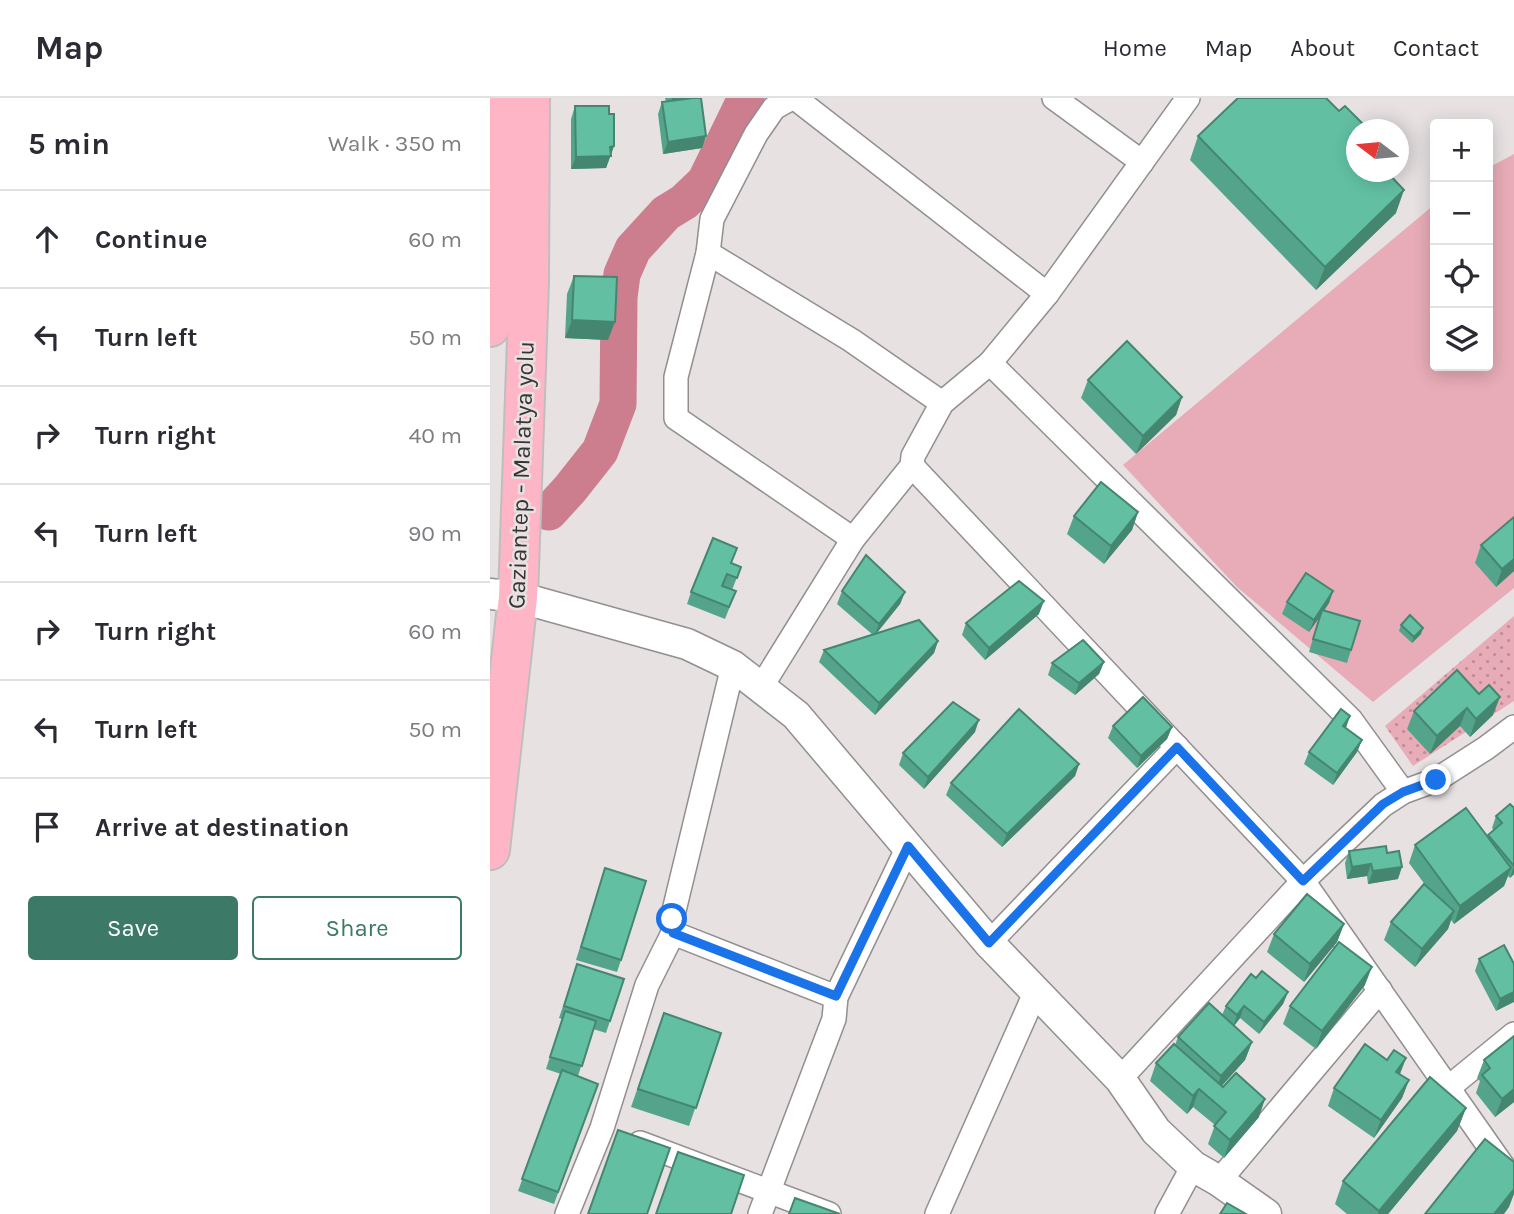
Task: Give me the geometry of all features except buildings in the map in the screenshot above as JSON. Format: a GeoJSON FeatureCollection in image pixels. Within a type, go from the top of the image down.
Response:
{"type":"FeatureCollection","features":[{"type":"Feature","properties":{"kind":"highway","name":"Gaziantep - Malatya yolu"},"geometry":{"type":"LineString","coordinates":[[490,327],[505,98]]}},
{"type":"Feature","properties":{"kind":"highway","name":"Gaziantep - Malatya yolu"},"geometry":{"type":"LineString","coordinates":[[490,850],[504,596],[528,281],[530,98]]}},
{"type":"Feature","properties":{"kind":"street"},"geometry":{"type":"LineString","coordinates":[[853,539],[676,418],[676,377],[708,253],[712,219],[756,134],[774,108],[793,98],[1047,293]]}},
{"type":"Feature","properties":{"kind":"street"},"geometry":{"type":"LineString","coordinates":[[1054,98],[1142,162]]}},
{"type":"Feature","properties":{"kind":"street"},"geometry":{"type":"LineString","coordinates":[[760,689],[853,539],[912,466],[913,456],[942,403],[990,363],[1047,293],[1188,98]]}},
{"type":"Feature","properties":{"kind":"street"},"geometry":{"type":"LineString","coordinates":[[708,253],[850,340],[942,403]]}},
{"type":"Feature","properties":{"kind":"street"},"geometry":{"type":"LineString","coordinates":[[990,363],[1351,720],[1403,792]]}},
{"type":"Feature","properties":{"kind":"street"},"geometry":{"type":"LineString","coordinates":[[912,466],[1303,881],[1514,1182]]}},
{"type":"Feature","properties":{"kind":"street"},"geometry":{"type":"LineString","coordinates":[[504,596],[687,644],[733,666],[796,715],[989,943],[1120,1079],[1156,1131],[1193,1166],[1266,1214]]}},
{"type":"Feature","properties":{"kind":"street"},"geometry":{"type":"LineString","coordinates":[[567,1214],[601,1128],[647,985],[673,933],[672,919],[733,666]]}},
{"type":"Feature","properties":{"kind":"street"},"geometry":{"type":"LineString","coordinates":[[1120,1079],[1303,881],[1383,804],[1403,792],[1436,780],[1514,727]]}},
{"type":"Feature","properties":{"kind":"street"},"geometry":{"type":"LineString","coordinates":[[989,943],[1177,747]]}},
{"type":"Feature","properties":{"kind":"street"},"geometry":{"type":"LineString","coordinates":[[760,1214],[834,1019],[836,996],[908,846]]}},
{"type":"Feature","properties":{"kind":"street"},"geometry":{"type":"LineString","coordinates":[[673,933],[836,996]]}},
{"type":"Feature","properties":{"kind":"street"},"geometry":{"type":"LineString","coordinates":[[1219,1181],[1380,990]]}},
{"type":"Feature","properties":{"kind":"street"},"geometry":{"type":"LineString","coordinates":[[937,1214],[1036,991]]}},
{"type":"Feature","properties":{"kind":"street"},"geometry":{"type":"LineString","coordinates":[[1448,1088],[1514,1034]]}},
{"type":"Feature","properties":{"kind":"street"},"geometry":{"type":"LineString","coordinates":[[601,1128],[829,1214]]}},
{"type":"Feature","properties":{"kind":"street"},"geometry":{"type":"LineString","coordinates":[[1167,1214],[1193,1166]]}},
{"type":"Feature","properties":{"kind":"shaded area"},"geometry":{"type":"Polygon","coordinates":[[[1514,154],[1514,588],[1373,702],[1237,587],[1123,465],[1430,208],[1430,371],[1493,371],[1493,165],[1514,154]]]}},
{"type":"Feature","properties":{"kind":"shaded area"},"geometry":{"type":"Polygon","coordinates":[[[1514,616],[1514,701],[1413,766],[1385,726],[1514,616]]]}},
{"type":"Feature","properties":{"kind":"waterway"},"geometry":{"type":"LineString","coordinates":[[549,512],[600,451],[618,404],[619,297],[622,274],[633,249],[666,213],[684,202],[705,182],[746,98]]}},
{"type":"Feature","properties":{"kind":"route"},"geometry":{"type":"LineString","coordinates":[[672,919],[673,933],[836,996],[908,846],[989,943],[1177,747],[1303,881],[1383,804],[1403,792],[1436,780]]}}]}
